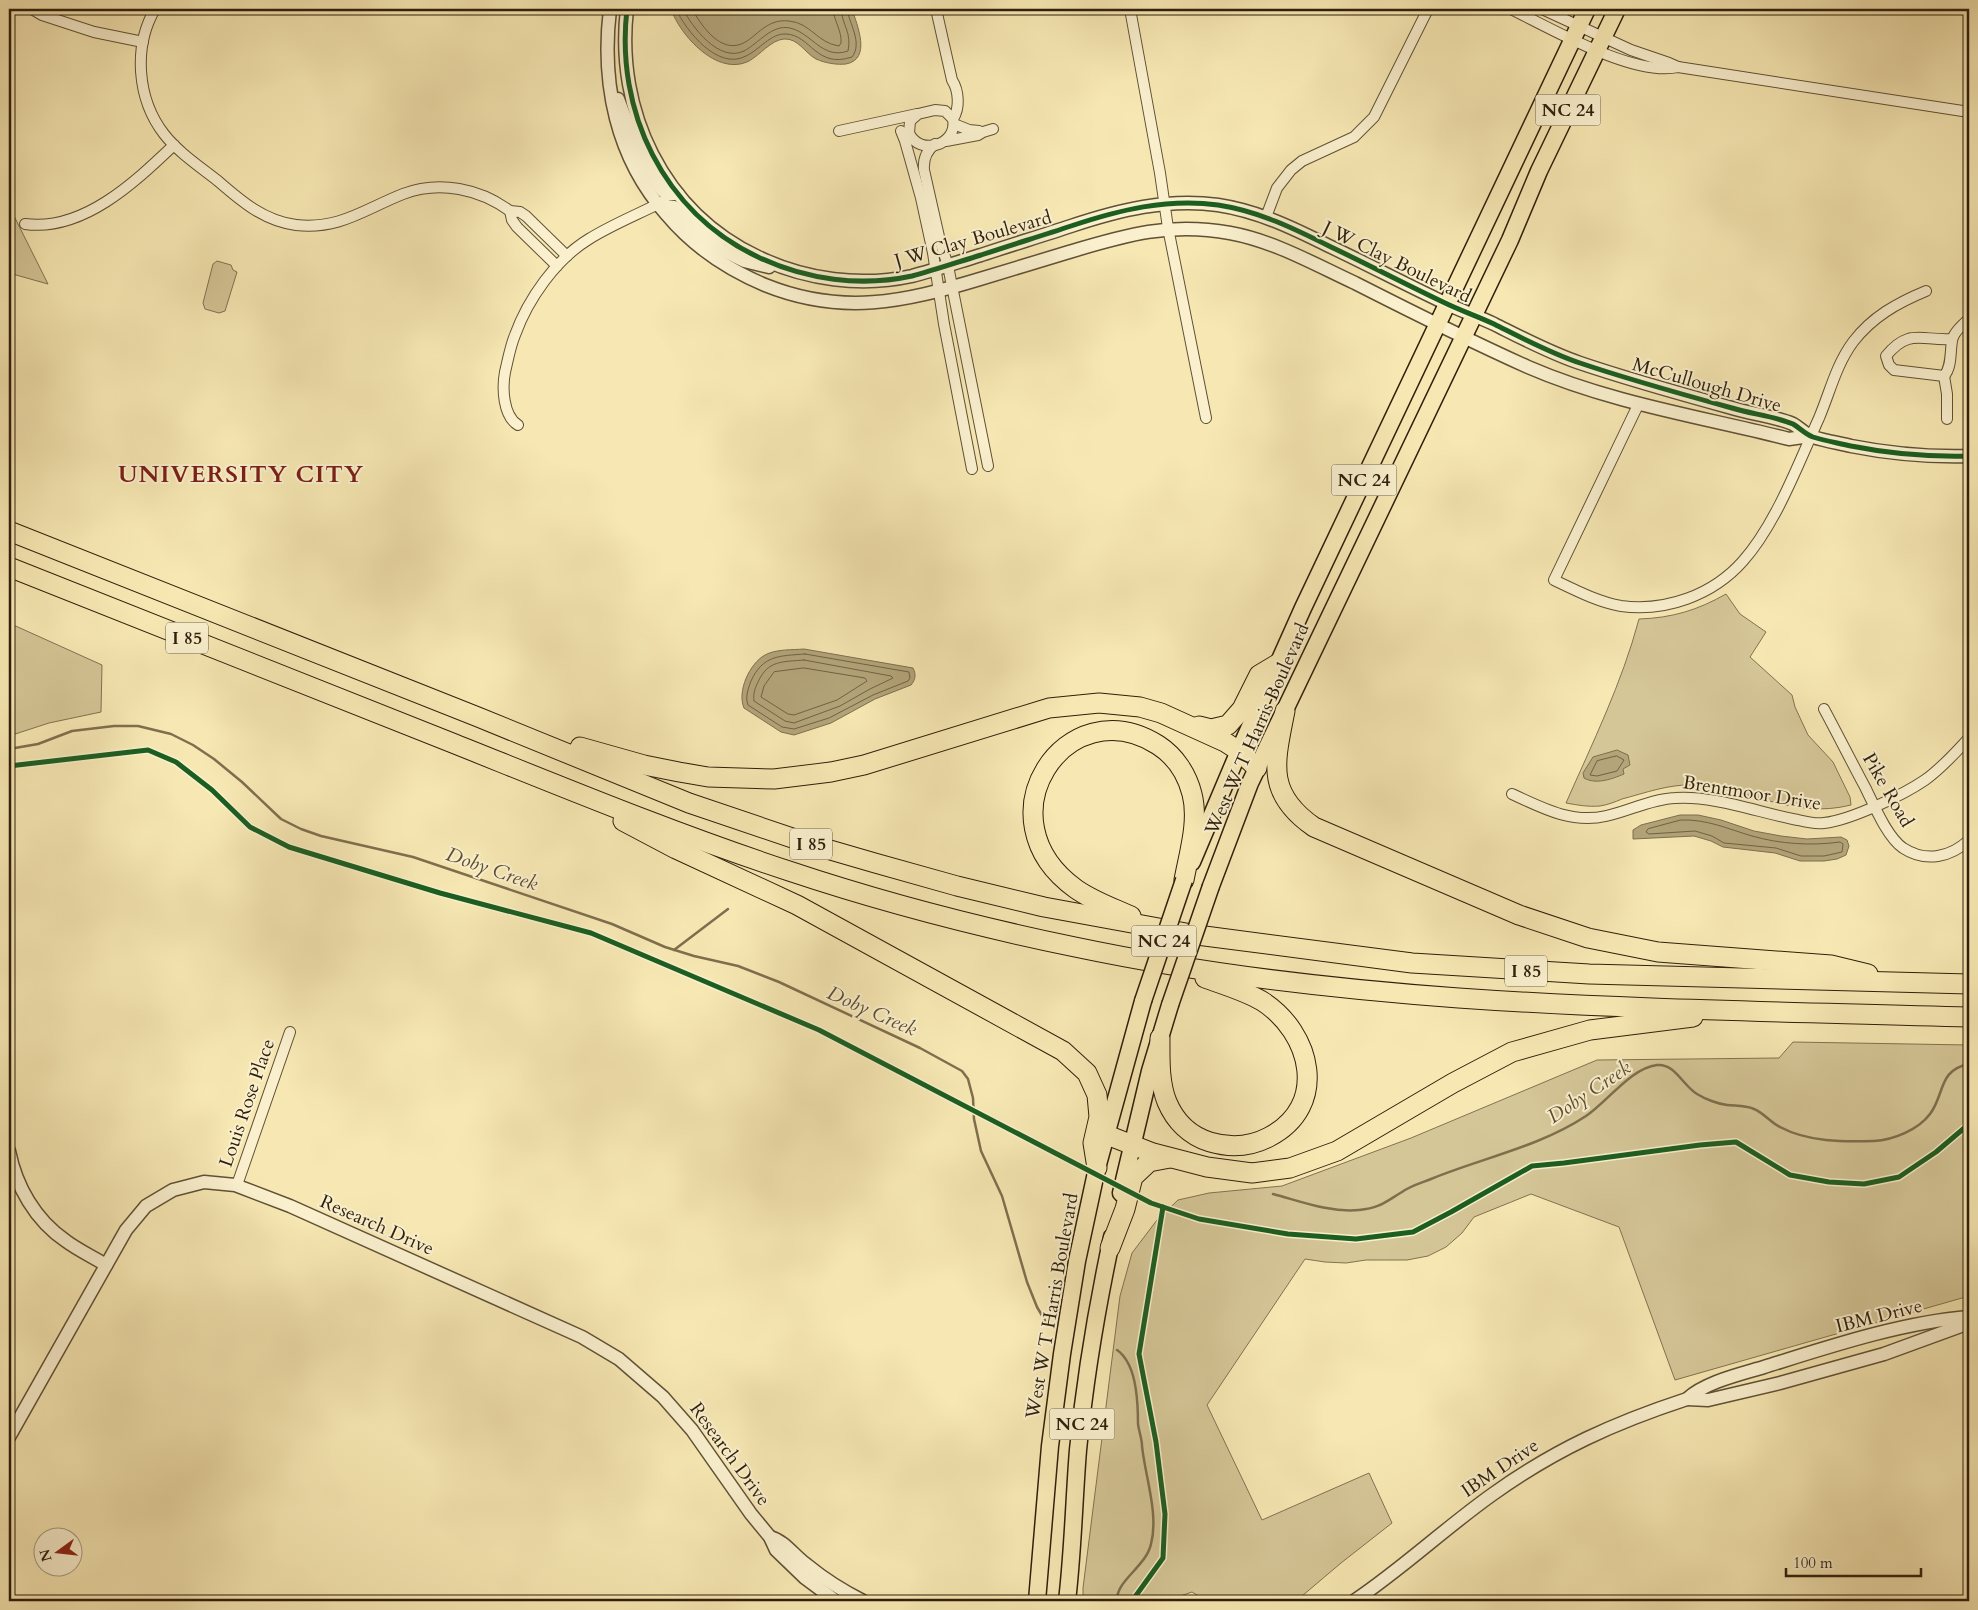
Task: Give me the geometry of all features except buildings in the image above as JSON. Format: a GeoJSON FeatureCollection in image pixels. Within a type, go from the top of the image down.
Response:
{"type":"FeatureCollection","features":[{"type":"Feature","properties":{"kind":"highway","name":"I 85"},"geometry":{"type":"LineString","coordinates":[[9,531],[689,803],[813,845],[956,886],[1097,918],[1197,935],[1412,963],[1589,974],[1969,984]]}},
{"type":"Feature","properties":{"kind":"highway","name":"I 85"},"geometry":{"type":"LineString","coordinates":[[9,567],[721,848],[788,871],[881,899],[1002,931],[1174,966],[1282,982],[1434,997],[1546,1004],[1969,1017]]}},
{"type":"Feature","properties":{"kind":"highway"},"geometry":{"type":"LineString","coordinates":[[1183,723],[1211,729],[1228,725],[1242,709],[1259,675],[1279,664]]}},
{"type":"Feature","properties":{"kind":"highway"},"geometry":{"type":"LineString","coordinates":[[478,717],[644,765],[708,777],[738,779],[790,777],[831,772],[864,765],[1025,715],[1075,704],[1098,703],[1140,708],[1161,713],[1225,742],[1257,768]]}},
{"type":"Feature","properties":{"kind":"highway"},"geometry":{"type":"LineString","coordinates":[[1285,711],[1276,765],[1280,788],[1288,804],[1300,818],[1331,835],[1519,915],[1588,938],[1658,952],[1831,964],[1898,982]]}},
{"type":"Feature","properties":{"kind":"highway"},"geometry":{"type":"LineString","coordinates":[[1157,927],[1093,899],[1076,888],[1057,870],[1044,853],[1034,829],[1033,801],[1041,775],[1056,756],[1065,748],[1084,737],[1095,733],[1116,731],[1142,737],[1164,749],[1173,757],[1188,781],[1194,810],[1191,842],[1184,880]]}},
{"type":"Feature","properties":{"kind":"highway"},"geometry":{"type":"LineString","coordinates":[[535,776],[676,848],[797,905],[1063,1051],[1087,1073],[1097,1095],[1099,1117],[1093,1144],[1097,1168]]}},
{"type":"Feature","properties":{"kind":"highway"},"geometry":{"type":"LineString","coordinates":[[1160,1038],[1161,1077],[1167,1102],[1173,1114],[1182,1125],[1193,1135],[1204,1140],[1218,1145],[1233,1146],[1260,1141],[1272,1135],[1289,1121],[1302,1100],[1307,1086],[1305,1057],[1294,1032],[1285,1020],[1262,1001],[1252,996],[1174,966]]}},
{"type":"Feature","properties":{"kind":"highway"},"geometry":{"type":"LineString","coordinates":[[1107,1135],[1132,1146],[1170,1158],[1231,1172],[1252,1173],[1290,1168],[1338,1150],[1452,1083],[1512,1052],[1590,1030],[1685,1019],[1724,1010]]}},
{"type":"Feature","properties":{"kind":"highway"},"geometry":{"type":"LineString","coordinates":[[1110,1248],[1125,1209],[1133,1177],[1149,1162],[1170,1158]]}},
{"type":"Feature","properties":{"kind":"main road","name":"West W T Harris Boulevard"},"geometry":{"type":"LineString","coordinates":[[1037,1601],[1050,1446],[1062,1354],[1080,1245],[1097,1168],[1143,1001],[1184,880],[1238,751],[1303,608],[1587,9]]}},
{"type":"Feature","properties":{"kind":"main road","name":"West W T Harris Boulevard"},"geometry":{"type":"LineString","coordinates":[[1068,1599],[1080,1439],[1096,1324],[1110,1248],[1150,1071],[1170,1005],[1211,886],[1226,843],[1257,768],[1513,234],[1539,170],[1617,9]]}},
{"type":"Feature","properties":{"kind":"main road"},"geometry":{"type":"LineString","coordinates":[[1026,1601],[1039,1571]]}},
{"type":"Feature","properties":{"kind":"street"},"geometry":{"type":"LineString","coordinates":[[32,9],[42,15],[94,32],[143,42]]}},
{"type":"Feature","properties":{"kind":"street"},"geometry":{"type":"LineString","coordinates":[[155,9],[143,42],[141,73],[146,99],[155,121],[174,145],[249,206],[272,218],[288,223],[311,226],[331,224],[359,215],[404,194],[434,188],[451,188],[478,193],[510,212],[520,212],[567,256]]}},
{"type":"Feature","properties":{"kind":"street","name":"J W Clay Boulevard"},"geometry":{"type":"LineString","coordinates":[[610,9],[607,48],[608,77],[612,104],[623,143],[639,177],[658,205],[684,234],[739,273],[790,294],[830,301],[867,303],[903,300],[938,292],[1124,236],[1168,228],[1228,233],[1282,248],[1437,324]]}},
{"type":"Feature","properties":{"kind":"street","name":"J W Clay Boulevard"},"geometry":{"type":"LineString","coordinates":[[627,9],[624,49],[631,100],[647,144],[664,175],[697,215],[724,237],[754,255],[779,266],[818,277],[864,281],[909,276],[1123,210],[1165,204],[1190,203],[1219,206],[1266,217],[1291,227],[1446,304],[1474,315]]}},
{"type":"Feature","properties":{"kind":"street"},"geometry":{"type":"LineString","coordinates":[[936,9],[952,80],[951,98],[945,106],[840,135],[889,127],[901,131],[921,145],[939,143],[988,130],[969,130],[953,121],[945,111],[936,110]]}},
{"type":"Feature","properties":{"kind":"street"},"geometry":{"type":"LineString","coordinates":[[1130,9],[1168,228],[1206,418]]}},
{"type":"Feature","properties":{"kind":"street"},"geometry":{"type":"LineString","coordinates":[[1266,217],[1277,188],[1291,170],[1302,161],[1354,137],[1372,120],[1380,108],[1428,9]]}},
{"type":"Feature","properties":{"kind":"street"},"geometry":{"type":"LineString","coordinates":[[1511,9],[1576,32],[1633,64],[1660,69],[1678,68],[1969,112]]}},
{"type":"Feature","properties":{"kind":"street"},"geometry":{"type":"LineString","coordinates":[[1542,9],[1576,32]]}},
{"type":"Feature","properties":{"kind":"street"},"geometry":{"type":"LineString","coordinates":[[608,77],[613,85],[636,147],[659,187],[665,193],[678,194]]}},
{"type":"Feature","properties":{"kind":"street"},"geometry":{"type":"LineString","coordinates":[[952,80],[956,85],[958,98],[951,136],[927,152],[923,164],[940,241],[942,267],[938,292],[972,470]]}},
{"type":"Feature","properties":{"kind":"street"},"geometry":{"type":"LineString","coordinates":[[912,139],[908,127],[913,117],[918,114]]}},
{"type":"Feature","properties":{"kind":"street"},"geometry":{"type":"LineString","coordinates":[[901,131],[942,267],[952,287],[988,466]]}},
{"type":"Feature","properties":{"kind":"street"},"geometry":{"type":"LineString","coordinates":[[25,224],[43,225],[60,223],[104,202],[134,182],[174,145]]}},
{"type":"Feature","properties":{"kind":"street"},"geometry":{"type":"LineString","coordinates":[[518,425],[514,423],[510,416],[504,392],[504,381],[511,348],[524,314],[557,266],[589,239],[678,194]]}},
{"type":"Feature","properties":{"kind":"street"},"geometry":{"type":"LineString","coordinates":[[658,205],[674,207],[702,235],[722,250],[761,267],[779,266]]}},
{"type":"Feature","properties":{"kind":"street"},"geometry":{"type":"LineString","coordinates":[[510,212],[514,223],[557,266]]}},
{"type":"Feature","properties":{"kind":"street"},"geometry":{"type":"LineString","coordinates":[[1639,403],[1554,580],[1604,602],[1627,606],[1666,605],[1703,592],[1736,569],[1756,544],[1772,517],[1810,436],[1838,368],[1853,342],[1889,308],[1926,291]]}},
{"type":"Feature","properties":{"kind":"street","name":"McCullough Drive"},"geometry":{"type":"LineString","coordinates":[[1474,315],[1578,363],[1734,409],[1793,424],[1810,436]]}},
{"type":"Feature","properties":{"kind":"street"},"geometry":{"type":"LineString","coordinates":[[1944,376],[1949,371],[1952,339],[1969,319]]}},
{"type":"Feature","properties":{"kind":"street","name":"McCullough Drive"},"geometry":{"type":"LineString","coordinates":[[1437,324],[1525,365],[1571,384],[1618,399],[1789,439],[1810,436],[1875,451],[1931,456],[1969,456]]}},
{"type":"Feature","properties":{"kind":"street"},"geometry":{"type":"LineString","coordinates":[[1944,376],[1894,370],[1889,365],[1886,356],[1901,341],[1914,338],[1952,339]]}},
{"type":"Feature","properties":{"kind":"street"},"geometry":{"type":"LineString","coordinates":[[1944,376],[1947,394],[1947,419]]}},
{"type":"Feature","properties":{"kind":"street","name":"Pike Road"},"geometry":{"type":"LineString","coordinates":[[1824,709],[1874,806],[1890,834],[1903,848],[1915,854],[1930,857],[1944,856],[1956,852],[1969,840]]}},
{"type":"Feature","properties":{"kind":"street","name":"Brentmoor Drive"},"geometry":{"type":"LineString","coordinates":[[1512,794],[1548,811],[1583,819],[1605,817],[1652,802],[1674,798],[1698,798],[1799,820],[1823,823],[1846,818],[1924,780],[1947,762],[1969,738]]}},
{"type":"Feature","properties":{"kind":"street","name":"Louis Rose Place"},"geometry":{"type":"LineString","coordinates":[[237,1185],[290,1032]]}},
{"type":"Feature","properties":{"kind":"street"},"geometry":{"type":"LineString","coordinates":[[9,1151],[20,1187],[39,1216],[65,1240],[106,1265]]}},
{"type":"Feature","properties":{"kind":"street","name":"Research Drive"},"geometry":{"type":"LineString","coordinates":[[9,1437],[126,1230],[136,1217],[146,1206],[172,1190],[196,1183],[221,1182],[237,1185],[520,1308],[582,1337],[619,1359],[656,1390],[683,1418],[751,1514],[770,1537],[776,1550],[815,1587],[836,1601]]}},
{"type":"Feature","properties":{"kind":"street","name":"IBM Drive"},"geometry":{"type":"LineString","coordinates":[[1354,1601],[1492,1495],[1542,1462],[1593,1434],[1687,1398],[1697,1390],[1736,1376],[1820,1350],[1908,1327],[1969,1317]]}},
{"type":"Feature","properties":{"kind":"street","name":"IBM Drive"},"geometry":{"type":"LineString","coordinates":[[1687,1398],[1708,1400],[1780,1383],[1884,1354],[1969,1323]]}},
{"type":"Feature","properties":{"kind":"street","name":"Research Drive"},"geometry":{"type":"LineString","coordinates":[[770,1537],[779,1541],[823,1578],[863,1601]]}},
{"type":"Feature","properties":{"kind":"shaded area"},"geometry":{"type":"Polygon","coordinates":[[[9,206],[48,284],[9,273],[9,206]]]}},
{"type":"Feature","properties":{"kind":"shaded area"},"geometry":{"type":"Polygon","coordinates":[[[217,261],[231,265],[233,270],[237,272],[225,311],[219,313],[205,309],[203,303],[213,264],[217,261]]]}},
{"type":"Feature","properties":{"kind":"shaded area"},"geometry":{"type":"Polygon","coordinates":[[[1726,594],[1740,614],[1766,632],[1750,657],[1792,695],[1795,707],[1808,735],[1833,762],[1850,797],[1851,805],[1830,809],[1790,806],[1733,791],[1693,785],[1657,789],[1600,806],[1566,803],[1615,690],[1639,619],[1663,617],[1684,612],[1705,605],[1726,594]]]}},
{"type":"Feature","properties":{"kind":"shaded area"},"geometry":{"type":"Polygon","coordinates":[[[9,623],[102,665],[101,712],[49,723],[9,736],[9,623]]]}},
{"type":"Feature","properties":{"kind":"shaded area"},"geometry":{"type":"Polygon","coordinates":[[[1793,1042],[1969,1045],[1969,1296],[1675,1380],[1619,1227],[1531,1194],[1474,1217],[1462,1233],[1446,1247],[1428,1256],[1407,1260],[1366,1260],[1346,1263],[1305,1259],[1207,1405],[1262,1520],[1369,1473],[1392,1523],[1302,1596],[1285,1601],[1207,1601],[1192,1592],[1166,1601],[1083,1601],[1083,1588],[1120,1296],[1132,1253],[1157,1220],[1178,1200],[1209,1193],[1282,1186],[1411,1138],[1597,1060],[1779,1058],[1793,1042]]]}},
{"type":"Feature","properties":{"kind":"water"},"geometry":{"type":"Polygon","coordinates":[[[671,9],[852,9],[859,32],[861,49],[859,56],[854,61],[846,64],[834,64],[816,59],[797,43],[784,39],[770,45],[749,61],[737,64],[725,63],[701,51],[691,41],[682,30],[671,9]]]}},
{"type":"Feature","properties":{"kind":"water"},"geometry":{"type":"Polygon","coordinates":[[[804,649],[913,668],[915,679],[911,685],[875,699],[831,723],[794,735],[781,732],[744,708],[742,701],[743,687],[749,672],[759,659],[765,655],[779,651],[804,649]]]}},
{"type":"Feature","properties":{"kind":"water"},"geometry":{"type":"Polygon","coordinates":[[[1617,750],[1628,755],[1630,765],[1623,769],[1624,774],[1599,781],[1584,778],[1583,773],[1593,757],[1617,750]]]}},
{"type":"Feature","properties":{"kind":"water"},"geometry":{"type":"Polygon","coordinates":[[[1680,815],[1698,815],[1721,820],[1754,831],[1781,836],[1807,839],[1841,837],[1847,840],[1849,846],[1846,855],[1837,859],[1800,861],[1775,853],[1723,847],[1694,836],[1633,839],[1633,830],[1641,825],[1680,815]]]}},
{"type":"Feature","properties":{"kind":"waterway","name":"Doby Creek"},"geometry":{"type":"LineString","coordinates":[[9,749],[38,744],[72,731],[114,726],[138,726],[171,734],[193,745],[214,759],[242,782],[281,819],[301,829],[321,836],[413,857],[612,924],[665,947],[738,966],[779,982],[920,1048],[962,1071],[968,1079],[973,1098],[974,1119],[981,1151],[1002,1196],[1027,1282],[1037,1307],[1047,1324]]}},
{"type":"Feature","properties":{"kind":"waterway"},"geometry":{"type":"LineString","coordinates":[[674,950],[728,909]]}},
{"type":"Feature","properties":{"kind":"waterway","name":"Doby Creek"},"geometry":{"type":"LineString","coordinates":[[1273,1194],[1337,1210],[1359,1210],[1377,1206],[1408,1188],[1530,1144],[1568,1127],[1594,1110],[1638,1072],[1647,1067],[1657,1065],[1663,1065],[1674,1071],[1692,1090],[1704,1098],[1723,1104],[1754,1109],[1777,1125],[1802,1136],[1826,1140],[1881,1140],[1905,1133],[1925,1120],[1935,1106],[1947,1077],[1959,1067],[1969,1064]]}},
{"type":"Feature","properties":{"kind":"waterway"},"geometry":{"type":"LineString","coordinates":[[1117,1350],[1127,1361],[1134,1379],[1138,1424],[1151,1495],[1153,1532],[1148,1552],[1121,1586],[1117,1601]]}},
{"type":"Feature","properties":{"kind":"cycle path"},"geometry":{"type":"LineString","coordinates":[[627,9],[625,47],[629,84],[638,120],[652,154],[672,186],[696,214],[725,238],[776,265],[814,276],[834,279],[854,281],[893,279],[929,271],[1125,210],[1180,203],[1218,205],[1247,211],[1289,227],[1449,305],[1580,363],[1675,392],[1786,421],[1810,436],[1822,440],[1895,453],[1969,456]]}},
{"type":"Feature","properties":{"kind":"cycle path"},"geometry":{"type":"LineString","coordinates":[[9,766],[148,750],[176,762],[212,790],[250,827],[289,847],[440,893],[591,933],[819,1030],[1151,1203],[1199,1219],[1288,1234],[1356,1239],[1413,1232],[1532,1166],[1736,1142],[1790,1175],[1829,1182],[1864,1184],[1899,1177],[1936,1152],[1969,1124]]}},
{"type":"Feature","properties":{"kind":"cycle path"},"geometry":{"type":"LineString","coordinates":[[1132,1601],[1163,1558],[1165,1514],[1156,1442],[1139,1354],[1163,1207]]}},
{"type":"Feature","properties":{"kind":"district","name":"UNIVERSITY CITY"},"geometry":{"type":"Point","coordinates":[241,474]}}]}
